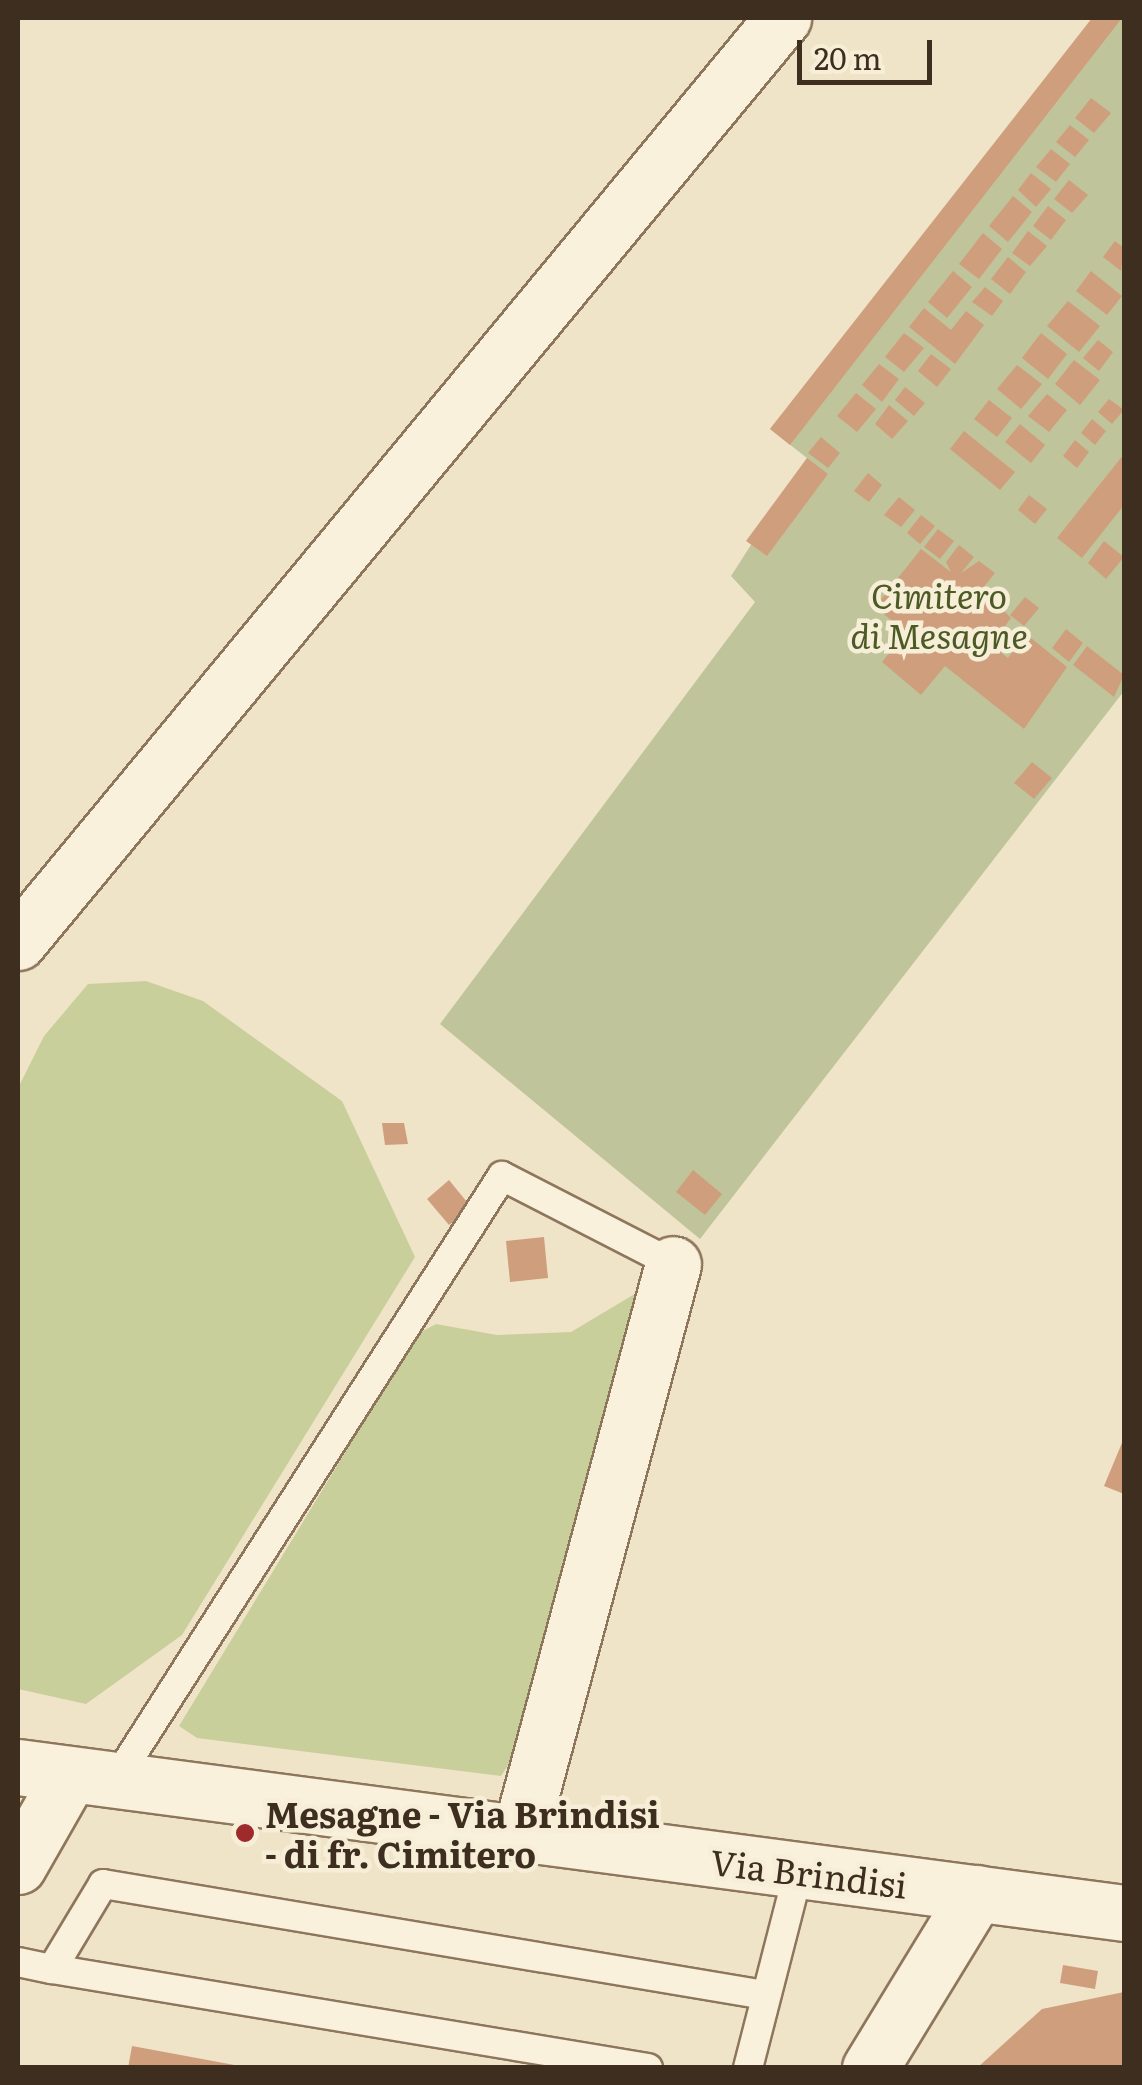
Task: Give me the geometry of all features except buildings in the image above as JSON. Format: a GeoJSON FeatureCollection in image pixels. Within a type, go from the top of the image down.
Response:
{"type":"FeatureCollection","features":[{"type":"Feature","properties":{"kind":"main road"},"geometry":{"type":"LineString","coordinates":[[18,942],[783,18]]}},
{"type":"Feature","properties":{"kind":"main road"},"geometry":{"type":"LineString","coordinates":[[520,1834],[674,1264]]}},
{"type":"Feature","properties":{"kind":"main road"},"geometry":{"type":"LineString","coordinates":[[18,1866],[67,1774]]}},
{"type":"Feature","properties":{"kind":"main road","name":"Via Brindisi"},"geometry":{"type":"LineString","coordinates":[[67,1774],[1124,1913]]}},
{"type":"Feature","properties":{"kind":"main road"},"geometry":{"type":"LineString","coordinates":[[870,2068],[977,1894]]}},
{"type":"Feature","properties":{"kind":"lane"},"geometry":{"type":"LineString","coordinates":[[67,1774],[502,1176],[674,1264]]}},
{"type":"Feature","properties":{"kind":"lane"},"geometry":{"type":"LineString","coordinates":[[748,2068],[799,1870]]}},
{"type":"Feature","properties":{"kind":"lane"},"geometry":{"type":"LineString","coordinates":[[52,1969],[103,1884],[766,1995]]}},
{"type":"Feature","properties":{"kind":"lane"},"geometry":{"type":"LineString","coordinates":[[18,1962],[648,2068]]}},
{"type":"Feature","properties":{"kind":"green space","name":"Cimitero di Mesagne"},"geometry":{"type":"Polygon","coordinates":[[[1094,18],[1124,18],[1124,691],[700,1239],[440,1024],[755,602],[731,576],[807,458],[770,429],[1094,18]]]}},
{"type":"Feature","properties":{"kind":"green space"},"geometry":{"type":"Polygon","coordinates":[[[146,981],[203,1001],[342,1101],[415,1257],[182,1635],[86,1704],[18,1689],[18,1088],[44,1036],[88,984],[146,981]]]}},
{"type":"Feature","properties":{"kind":"green space"},"geometry":{"type":"Polygon","coordinates":[[[638,1292],[520,1747],[501,1776],[197,1738],[179,1726],[417,1334],[436,1324],[497,1335],[571,1332],[638,1292]]]}},
{"type":"Feature","properties":{"kind":"place","name":"Mesagne - Via Brindisi - di fr. Cimitero"},"geometry":{"type":"Point","coordinates":[245,1833]}}]}
